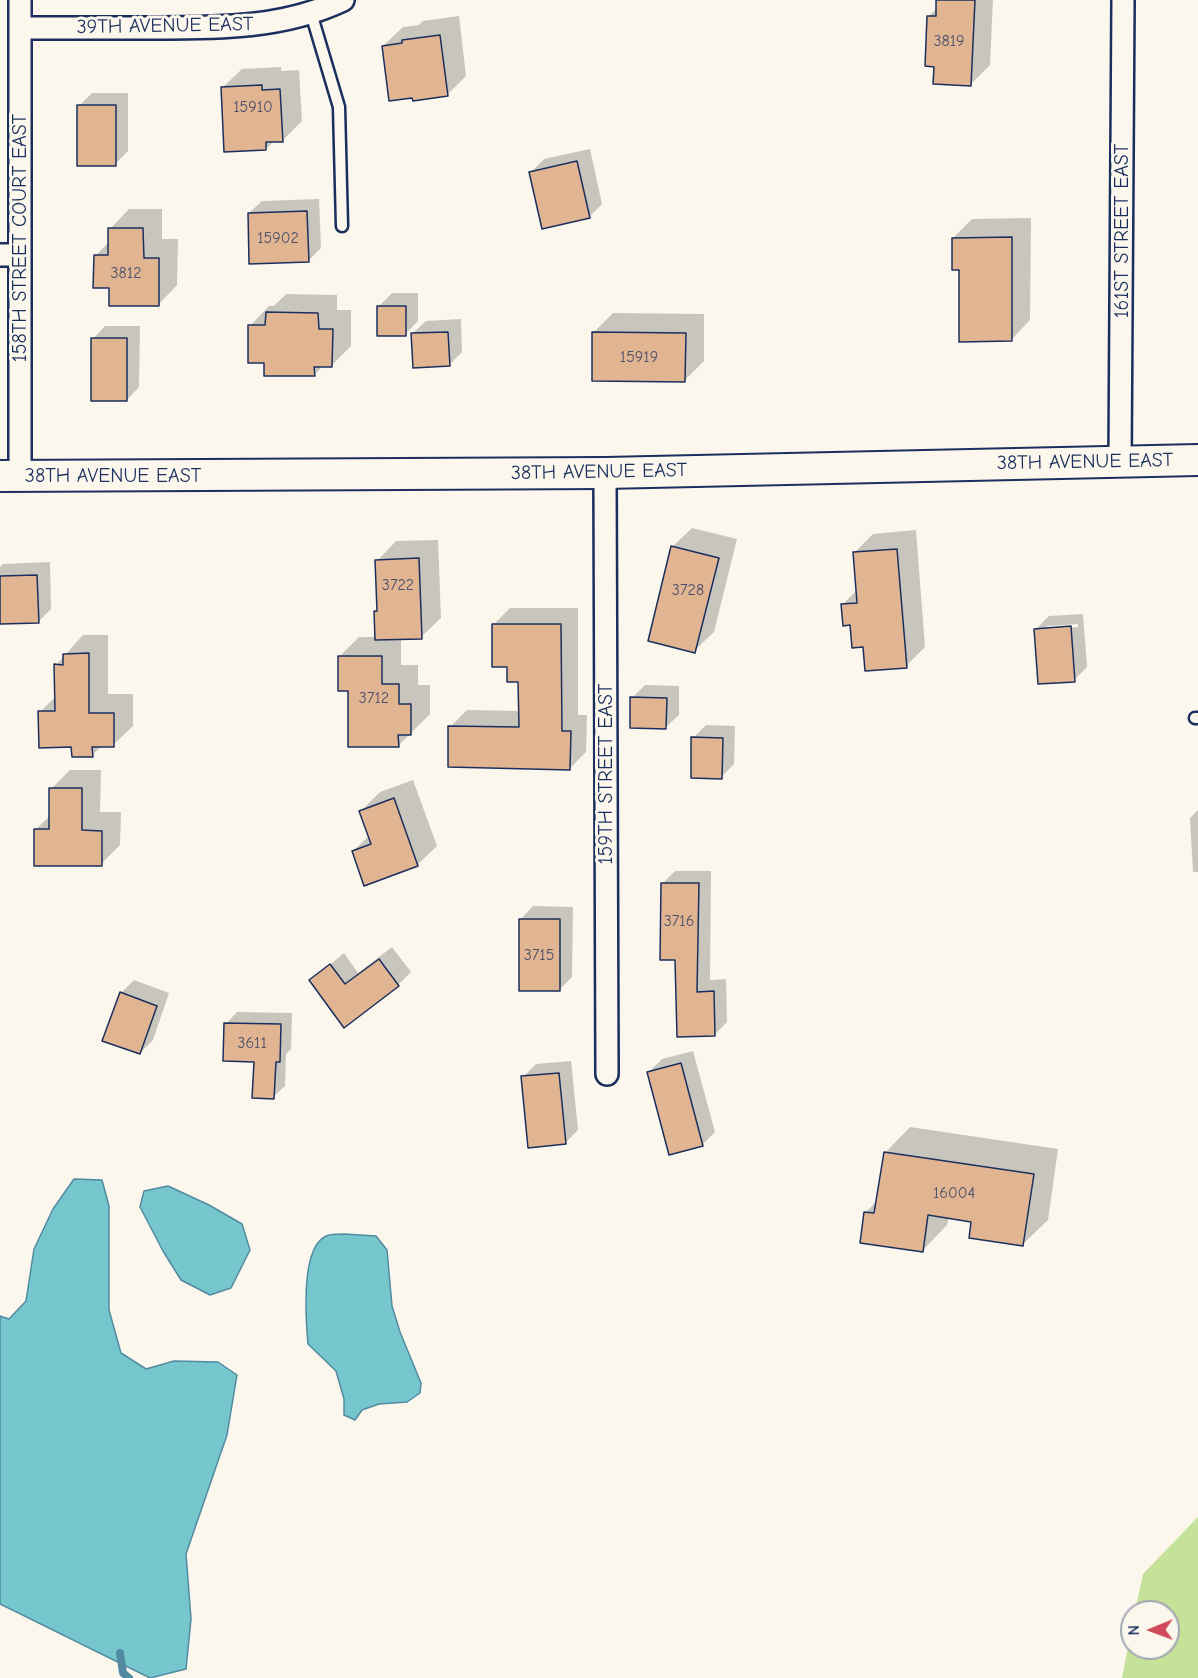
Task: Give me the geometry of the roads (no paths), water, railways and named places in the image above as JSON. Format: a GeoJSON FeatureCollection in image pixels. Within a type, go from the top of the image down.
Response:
{"type":"FeatureCollection","features":[{"type":"Feature","properties":{"kind":"street","name":"158TH STREET COURT EAST"},"geometry":{"type":"LineString","coordinates":[[10,476],[10,255],[20,0]]}},
{"type":"Feature","properties":{"kind":"street","name":"39TH AVENUE EAST"},"geometry":{"type":"LineString","coordinates":[[20,28],[207,28],[261,24],[310,13],[343,0]]}},
{"type":"Feature","properties":{"kind":"street","name":"161ST STREET EAST"},"geometry":{"type":"LineString","coordinates":[[1120,461],[1123,0]]}},
{"type":"Feature","properties":{"kind":"street","name":"38TH AVENUE EAST"},"geometry":{"type":"LineString","coordinates":[[10,476],[606,473],[1198,459]]}},
{"type":"Feature","properties":{"kind":"street","name":"159TH STREET EAST"},"geometry":{"type":"LineString","coordinates":[[606,473],[607,1074]]}},
{"type":"Feature","properties":{"kind":"lane"},"geometry":{"type":"LineString","coordinates":[[310,13],[339,107],[342,226]]}},
{"type":"Feature","properties":{"kind":"water"},"geometry":{"type":"Polygon","coordinates":[[[74,1179],[102,1180],[109,1206],[109,1310],[121,1353],[146,1369],[174,1361],[218,1362],[237,1375],[227,1435],[186,1554],[191,1619],[186,1669],[150,1678],[0,1604],[0,1316],[9,1319],[26,1301],[34,1249],[53,1209],[74,1179]]]}},
{"type":"Feature","properties":{"kind":"water"},"geometry":{"type":"Polygon","coordinates":[[[168,1186],[209,1205],[242,1224],[250,1250],[231,1288],[210,1295],[181,1280],[163,1251],[140,1207],[144,1191],[168,1186]]]}},
{"type":"Feature","properties":{"kind":"water"},"geometry":{"type":"Polygon","coordinates":[[[344,1234],[376,1236],[387,1250],[392,1306],[421,1383],[420,1393],[407,1402],[379,1404],[362,1410],[355,1420],[344,1415],[344,1399],[336,1371],[308,1344],[307,1333],[306,1286],[312,1255],[318,1243],[326,1236],[344,1234]]]}},
{"type":"Feature","properties":{"kind":"waterway"},"geometry":{"type":"LineString","coordinates":[[120,1653],[123,1673],[129,1678]]}}]}
